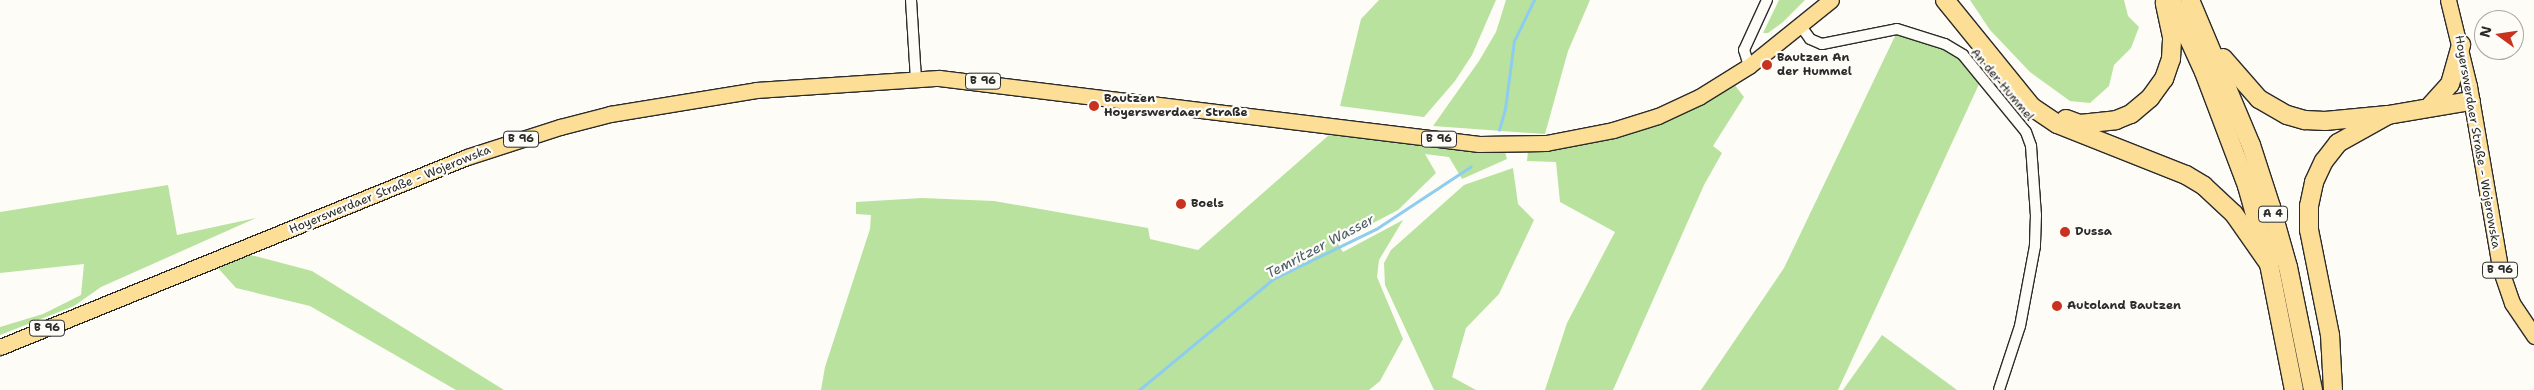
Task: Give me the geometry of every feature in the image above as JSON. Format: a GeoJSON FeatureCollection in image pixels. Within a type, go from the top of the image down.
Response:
{"type":"FeatureCollection","features":[{"type":"Feature","properties":{"kind":"highway"},"geometry":{"type":"LineString","coordinates":[[1945,0],[2032,107],[2057,124],[2186,175],[2204,186],[2234,214],[2269,264]]}},
{"type":"Feature","properties":{"kind":"highway"},"geometry":{"type":"LineString","coordinates":[[2013,82],[2048,110],[2080,124],[2099,124],[2131,114],[2156,91],[2171,59],[2172,37],[2164,0]]}},
{"type":"Feature","properties":{"kind":"highway","name":"A 4"},"geometry":{"type":"LineString","coordinates":[[2171,0],[2223,120],[2269,264],[2294,390]]}},
{"type":"Feature","properties":{"kind":"highway","name":"A 4"},"geometry":{"type":"LineString","coordinates":[[2190,0],[2211,44],[2251,145],[2271,207],[2288,267],[2313,390]]}},
{"type":"Feature","properties":{"kind":"highway"},"geometry":{"type":"LineString","coordinates":[[2211,44],[2259,99],[2287,115],[2325,122],[2388,115],[2431,105],[2471,101]]}},
{"type":"Feature","properties":{"kind":"highway"},"geometry":{"type":"LineString","coordinates":[[2431,105],[2450,84],[2461,45]]}},
{"type":"Feature","properties":{"kind":"highway"},"geometry":{"type":"LineString","coordinates":[[2333,390],[2330,335],[2309,230],[2314,182],[2324,161],[2338,144],[2388,115]]}},
{"type":"Feature","properties":{"kind":"main road","name":"Hoyerswerdaer Straße - Wojerowska"},"geometry":{"type":"LineString","coordinates":[[0,347],[459,161],[560,127],[610,114],[735,93],[916,79],[962,79],[1336,128],[1479,144],[1514,144],[1581,138],[1658,116],[1699,97],[1749,66],[1831,0]]}},
{"type":"Feature","properties":{"kind":"main road","name":"Hoyerswerdaer Straße - Wojerowska"},"geometry":{"type":"LineString","coordinates":[[2448,0],[2461,45],[2500,268],[2512,303],[2534,336]]}},
{"type":"Feature","properties":{"kind":"street"},"geometry":{"type":"LineString","coordinates":[[911,0],[916,79]]}},
{"type":"Feature","properties":{"kind":"street"},"geometry":{"type":"LineString","coordinates":[[1749,66],[1744,50],[1763,1]]}},
{"type":"Feature","properties":{"kind":"street","name":"An der Hummel"},"geometry":{"type":"LineString","coordinates":[[1800,26],[1810,39],[1822,44],[1897,29],[1945,44],[1962,56],[2026,132],[2031,146],[2036,215],[2035,246],[2020,326],[2000,390]]}},
{"type":"Feature","properties":{"kind":"green space"},"geometry":{"type":"Polygon","coordinates":[[[1379,0],[1496,0],[1472,55],[1455,81],[1424,117],[1340,106],[1361,19],[1379,0]]]}},
{"type":"Feature","properties":{"kind":"green space"},"geometry":{"type":"Polygon","coordinates":[[[1506,0],[1590,0],[1568,51],[1545,134],[1433,126],[1479,61],[1496,32],[1506,0]]]}},
{"type":"Feature","properties":{"kind":"green space"},"geometry":{"type":"Polygon","coordinates":[[[1779,0],[1805,0],[1783,22],[1768,33],[1763,33],[1779,0]]]}},
{"type":"Feature","properties":{"kind":"green space"},"geometry":{"type":"Polygon","coordinates":[[[1970,0],[2124,0],[2128,16],[2139,27],[2131,48],[2114,65],[2109,86],[2090,103],[2070,101],[2030,72],[1990,30],[1970,0]]]}},
{"type":"Feature","properties":{"kind":"green space"},"geometry":{"type":"Polygon","coordinates":[[[1896,34],[1942,46],[1958,56],[1980,82],[1838,390],[1701,390],[1784,268],[1896,34]]]}},
{"type":"Feature","properties":{"kind":"green space"},"geometry":{"type":"Polygon","coordinates":[[[1734,84],[1744,97],[1713,146],[1722,153],[1704,185],[1613,390],[1545,390],[1567,323],[1615,232],[1560,202],[1556,162],[1527,161],[1528,151],[1587,142],[1665,119],[1734,84]]]}},
{"type":"Feature","properties":{"kind":"green space"},"geometry":{"type":"Polygon","coordinates":[[[1329,135],[1505,152],[1507,159],[1462,179],[1449,157],[1425,154],[1436,173],[1398,210],[1337,242],[1343,252],[1403,220],[1379,260],[1377,277],[1403,339],[1380,381],[1369,390],[821,390],[825,367],[870,229],[871,215],[856,214],[856,202],[922,198],[994,201],[1148,228],[1150,239],[1198,250],[1329,135]]]}},
{"type":"Feature","properties":{"kind":"green space"},"geometry":{"type":"Polygon","coordinates":[[[1513,168],[1518,204],[1534,220],[1499,294],[1466,328],[1452,377],[1476,390],[1434,390],[1385,285],[1384,263],[1391,250],[1464,185],[1513,168]]]}},
{"type":"Feature","properties":{"kind":"green space"},"geometry":{"type":"Polygon","coordinates":[[[168,185],[177,235],[256,218],[101,287],[74,306],[0,335],[0,327],[43,314],[81,295],[84,264],[0,273],[0,212],[168,185]]]}},
{"type":"Feature","properties":{"kind":"green space"},"geometry":{"type":"Polygon","coordinates":[[[243,253],[312,271],[504,390],[456,390],[310,306],[236,288],[218,268],[243,253]]]}},
{"type":"Feature","properties":{"kind":"green space"},"geometry":{"type":"Polygon","coordinates":[[[1882,335],[1957,390],[1843,390],[1882,335]]]}},
{"type":"Feature","properties":{"kind":"waterway","name":"Temritzer Wasser"},"geometry":{"type":"LineString","coordinates":[[1499,130],[1505,109],[1514,41],[1534,0]]}},
{"type":"Feature","properties":{"kind":"waterway","name":"Temritzer Wasser"},"geometry":{"type":"LineString","coordinates":[[1139,390],[1273,279],[1376,229],[1470,167]]}},
{"type":"Feature","properties":{"kind":"place","name":"Bautzen An der Hummel"},"geometry":{"type":"Point","coordinates":[1767,65]}},
{"type":"Feature","properties":{"kind":"place","name":"Bautzen Hoyerswerdaer Straße"},"geometry":{"type":"Point","coordinates":[1094,106]}},
{"type":"Feature","properties":{"kind":"place","name":"Boels"},"geometry":{"type":"Point","coordinates":[1181,204]}},
{"type":"Feature","properties":{"kind":"place","name":"Dussa"},"geometry":{"type":"Point","coordinates":[2065,232]}},
{"type":"Feature","properties":{"kind":"place","name":"Autoland Bautzen"},"geometry":{"type":"Point","coordinates":[2057,306]}}]}
